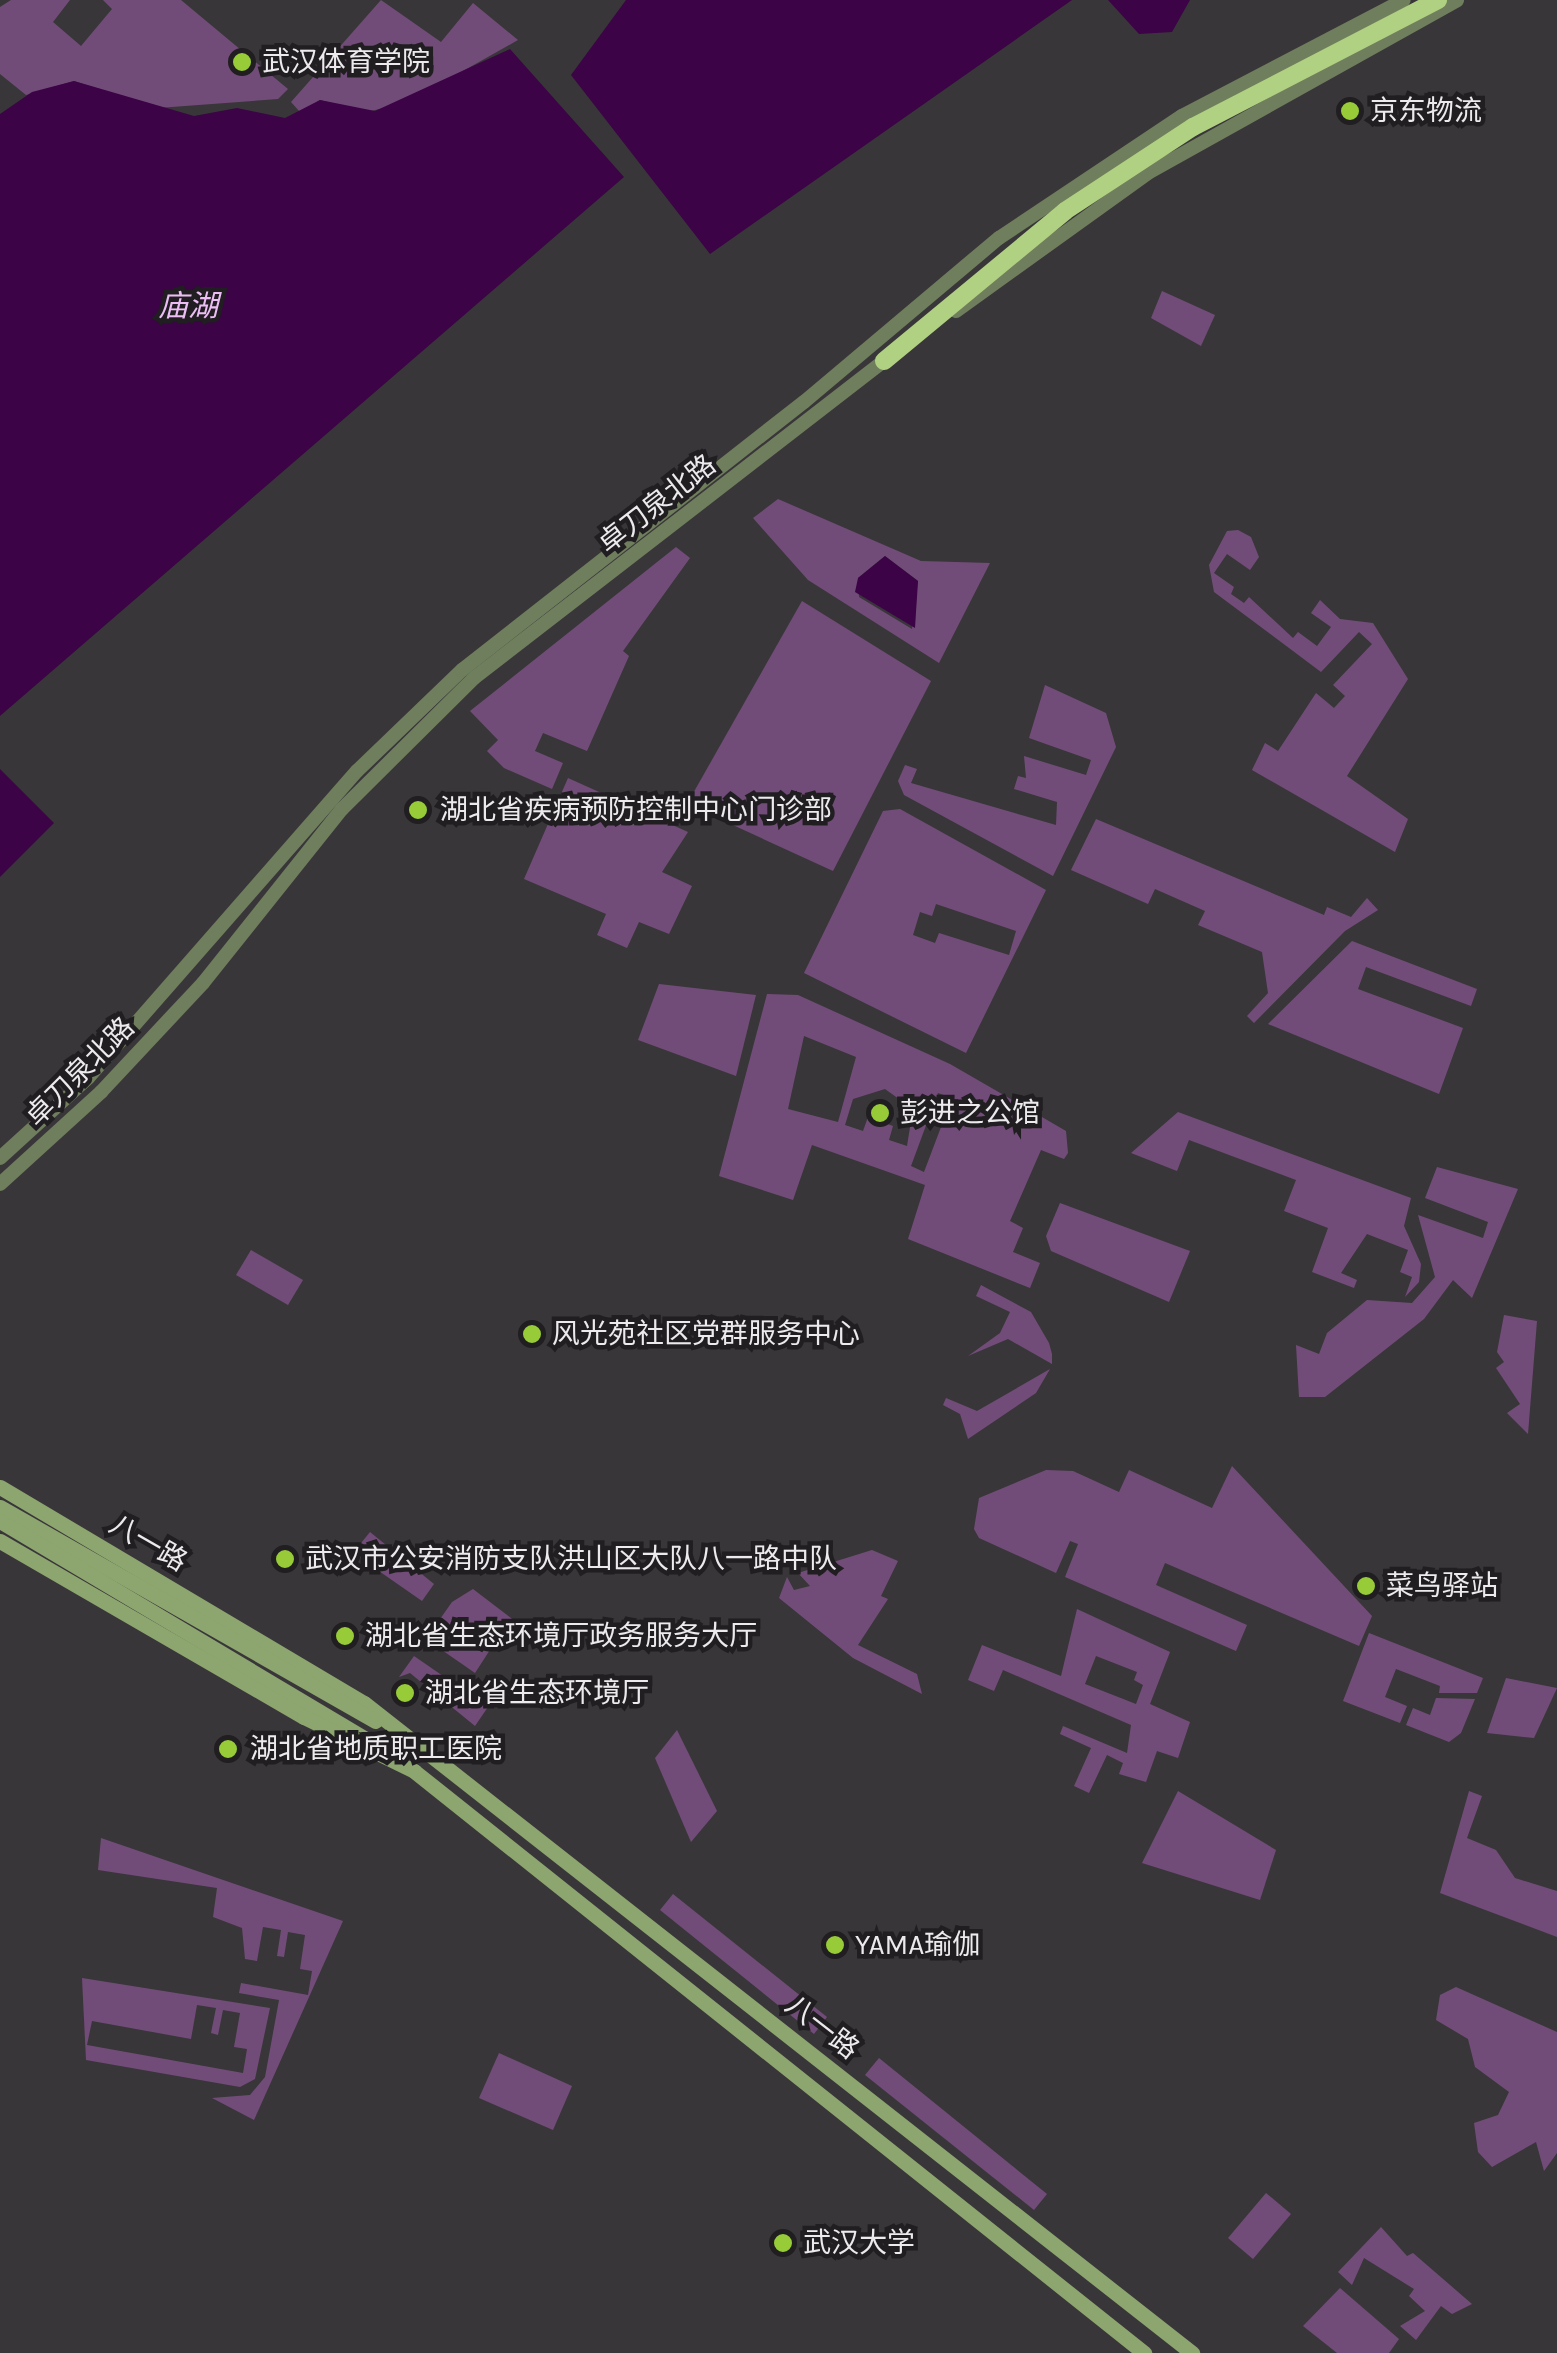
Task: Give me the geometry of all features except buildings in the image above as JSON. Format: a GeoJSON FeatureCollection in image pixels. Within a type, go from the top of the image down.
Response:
{"type":"FeatureCollection","features":[{"type":"Feature","properties":{"kind":"highway"},"geometry":{"type":"LineString","coordinates":[[884,361],[994,267],[1193,127],[1438,0]]}},
{"type":"Feature","properties":{"kind":"main road","name":"八一路"},"geometry":{"type":"LineString","coordinates":[[2,1497],[414,1770],[1144,2353]]}},
{"type":"Feature","properties":{"kind":"main road","name":"八一路"},"geometry":{"type":"LineString","coordinates":[[2,1497],[309,1664],[419,1744],[1192,2353]]}},
{"type":"Feature","properties":{"kind":"main road","name":"八一路"},"geometry":{"type":"LineString","coordinates":[[0,1522],[280,1678],[419,1744]]}},
{"type":"Feature","properties":{"kind":"main road","name":"八一路"},"geometry":{"type":"LineString","coordinates":[[0,1541],[304,1717],[414,1770]]}},
{"type":"Feature","properties":{"kind":"street","name":"卓刀泉北路"},"geometry":{"type":"LineString","coordinates":[[0,1158],[88,1078],[356,772],[462,670],[804,402],[998,238],[1168,124],[1404,0]]}},
{"type":"Feature","properties":{"kind":"street","name":"卓刀泉北路"},"geometry":{"type":"LineString","coordinates":[[0,1184],[114,1078],[203,983],[342,809],[474,678],[884,361],[1148,174],[1457,0]]}},
{"type":"Feature","properties":{"kind":"shaded area"},"geometry":{"type":"Polygon","coordinates":[[[11,0],[70,0],[53,22],[81,46],[112,9],[103,0],[181,0],[288,89],[278,99],[158,108],[74,81],[26,95],[0,74],[0,7],[11,0]]]}},
{"type":"Feature","properties":{"kind":"shaded area"},"geometry":{"type":"Polygon","coordinates":[[[381,0],[441,42],[473,3],[518,40],[408,102],[367,112],[320,100],[300,112],[291,102],[381,0]]]}},
{"type":"Feature","properties":{"kind":"shaded area"},"geometry":{"type":"Polygon","coordinates":[[[1162,291],[1215,315],[1201,346],[1151,318],[1162,291]]]}},
{"type":"Feature","properties":{"kind":"shaded area"},"geometry":{"type":"Polygon","coordinates":[[[778,499],[921,561],[990,563],[939,663],[808,580],[753,518],[778,499]],[[885,556],[858,578],[859,597],[912,629],[918,581],[885,556]]]}},
{"type":"Feature","properties":{"kind":"shaded area"},"geometry":{"type":"Polygon","coordinates":[[[1238,530],[1251,537],[1259,557],[1250,570],[1227,554],[1214,573],[1234,587],[1231,594],[1244,603],[1249,597],[1293,638],[1298,632],[1317,646],[1331,627],[1311,613],[1320,600],[1340,619],[1373,623],[1408,679],[1347,776],[1408,819],[1395,852],[1252,770],[1265,743],[1278,751],[1316,693],[1334,708],[1345,696],[1333,685],[1372,644],[1359,632],[1321,672],[1214,592],[1209,565],[1227,531],[1238,530]]]}},
{"type":"Feature","properties":{"kind":"shaded area"},"geometry":{"type":"Polygon","coordinates":[[[676,547],[690,558],[623,651],[629,656],[587,751],[543,733],[535,751],[563,763],[552,789],[504,768],[487,751],[498,740],[470,711],[676,547]]]}},
{"type":"Feature","properties":{"kind":"shaded area"},"geometry":{"type":"Polygon","coordinates":[[[802,601],[931,681],[833,871],[687,804],[802,601]]]}},
{"type":"Feature","properties":{"kind":"shaded area"},"geometry":{"type":"Polygon","coordinates":[[[1045,685],[1106,713],[1116,747],[1053,876],[904,795],[898,781],[905,765],[917,769],[911,783],[1056,825],[1057,802],[1014,789],[1018,776],[1026,778],[1024,756],[1086,775],[1091,760],[1029,738],[1045,685]]]}},
{"type":"Feature","properties":{"kind":"shaded area"},"geometry":{"type":"Polygon","coordinates":[[[568,778],[688,832],[662,872],[692,886],[669,934],[639,922],[627,948],[597,935],[606,914],[524,879],[568,778]]]}},
{"type":"Feature","properties":{"kind":"shaded area"},"geometry":{"type":"Polygon","coordinates":[[[900,809],[1046,890],[966,1053],[804,973],[883,811],[900,809]],[[936,904],[932,916],[920,912],[913,935],[935,943],[939,933],[1009,955],[1016,931],[936,904]]]}},
{"type":"Feature","properties":{"kind":"shaded area"},"geometry":{"type":"Polygon","coordinates":[[[1096,819],[1324,915],[1327,907],[1351,917],[1367,898],[1378,910],[1345,931],[1254,1023],[1247,1016],[1268,993],[1262,952],[1198,925],[1205,911],[1155,889],[1148,904],[1071,870],[1096,819]]]}},
{"type":"Feature","properties":{"kind":"shaded area"},"geometry":{"type":"Polygon","coordinates":[[[1352,941],[1477,989],[1471,1006],[1366,967],[1358,989],[1463,1028],[1439,1094],[1268,1024],[1352,941]]]}},
{"type":"Feature","properties":{"kind":"shaded area"},"geometry":{"type":"Polygon","coordinates":[[[659,984],[756,995],[736,1076],[638,1040],[659,984]]]}},
{"type":"Feature","properties":{"kind":"shaded area"},"geometry":{"type":"Polygon","coordinates":[[[767,994],[798,995],[950,1064],[1066,1131],[1068,1153],[1064,1159],[1041,1150],[1010,1221],[1023,1228],[1013,1252],[1040,1263],[1030,1288],[908,1239],[925,1185],[812,1145],[793,1200],[719,1176],[767,994]],[[804,1036],[788,1109],[838,1122],[856,1057],[804,1036]],[[885,1089],[853,1099],[845,1125],[863,1131],[868,1117],[893,1126],[889,1140],[907,1146],[913,1109],[885,1089]],[[938,1093],[911,1166],[924,1172],[952,1098],[938,1093]]]}},
{"type":"Feature","properties":{"kind":"shaded area"},"geometry":{"type":"Polygon","coordinates":[[[1178,1112],[1411,1198],[1404,1226],[1421,1264],[1419,1282],[1405,1297],[1412,1277],[1400,1272],[1408,1250],[1367,1234],[1341,1273],[1357,1280],[1354,1288],[1312,1272],[1328,1228],[1284,1211],[1296,1180],[1189,1140],[1177,1171],[1131,1153],[1178,1112]]]}},
{"type":"Feature","properties":{"kind":"shaded area"},"geometry":{"type":"Polygon","coordinates":[[[1437,1167],[1518,1189],[1472,1298],[1453,1280],[1424,1319],[1325,1397],[1299,1397],[1296,1345],[1319,1354],[1327,1333],[1367,1300],[1412,1303],[1435,1277],[1418,1215],[1483,1238],[1488,1222],[1425,1198],[1437,1167]]]}},
{"type":"Feature","properties":{"kind":"shaded area"},"geometry":{"type":"Polygon","coordinates":[[[1060,1203],[1190,1251],[1169,1302],[1051,1251],[1046,1236],[1060,1203]]]}},
{"type":"Feature","properties":{"kind":"shaded area"},"geometry":{"type":"Polygon","coordinates":[[[251,1250],[303,1280],[288,1305],[236,1275],[251,1250]]]}},
{"type":"Feature","properties":{"kind":"shaded area"},"geometry":{"type":"Polygon","coordinates":[[[981,1285],[1031,1312],[1049,1343],[1052,1364],[1008,1339],[968,1356],[1000,1333],[1010,1312],[976,1296],[981,1285]]]}},
{"type":"Feature","properties":{"kind":"shaded area"},"geometry":{"type":"Polygon","coordinates":[[[1504,1315],[1537,1321],[1528,1434],[1507,1413],[1520,1404],[1496,1368],[1504,1362],[1497,1352],[1504,1315]]]}},
{"type":"Feature","properties":{"kind":"shaded area"},"geometry":{"type":"Polygon","coordinates":[[[1050,1369],[1036,1393],[968,1439],[960,1414],[943,1405],[946,1398],[977,1411],[1050,1369]]]}},
{"type":"Feature","properties":{"kind":"shaded area"},"geometry":{"type":"Polygon","coordinates":[[[1232,1466],[1372,1616],[1359,1646],[1165,1563],[1156,1585],[1247,1625],[1236,1651],[1065,1577],[1078,1544],[1070,1541],[1056,1573],[979,1538],[974,1529],[979,1498],[1046,1470],[1073,1471],[1119,1492],[1129,1470],[1212,1508],[1232,1466]]]}},
{"type":"Feature","properties":{"kind":"shaded area"},"geometry":{"type":"Polygon","coordinates":[[[370,1532],[434,1584],[422,1601],[353,1553],[370,1532]]]}},
{"type":"Feature","properties":{"kind":"shaded area"},"geometry":{"type":"Polygon","coordinates":[[[872,1550],[898,1561],[881,1596],[888,1599],[858,1645],[917,1674],[922,1694],[853,1658],[779,1598],[787,1577],[794,1590],[810,1586],[798,1573],[872,1550]]]}},
{"type":"Feature","properties":{"kind":"shaded area"},"geometry":{"type":"Polygon","coordinates":[[[473,1589],[519,1624],[505,1644],[497,1639],[475,1673],[426,1639],[452,1602],[473,1589]]]}},
{"type":"Feature","properties":{"kind":"shaded area"},"geometry":{"type":"Polygon","coordinates":[[[1077,1609],[1170,1652],[1150,1704],[1190,1722],[1178,1758],[1157,1751],[1146,1782],[1119,1774],[1123,1763],[1107,1755],[1089,1793],[1074,1786],[1091,1748],[1060,1734],[1063,1726],[1127,1753],[1131,1725],[1003,1670],[994,1691],[968,1680],[982,1645],[1061,1676],[1077,1609]],[[1096,1656],[1085,1684],[1136,1704],[1143,1685],[1134,1680],[1137,1672],[1096,1656]]]}},
{"type":"Feature","properties":{"kind":"shaded area"},"geometry":{"type":"Polygon","coordinates":[[[1369,1633],[1483,1678],[1477,1693],[1439,1693],[1440,1686],[1396,1669],[1385,1697],[1407,1706],[1400,1723],[1343,1701],[1369,1633]]]}},
{"type":"Feature","properties":{"kind":"shaded area"},"geometry":{"type":"Polygon","coordinates":[[[414,1656],[488,1707],[475,1726],[410,1673],[399,1677],[414,1656]]]}},
{"type":"Feature","properties":{"kind":"shaded area"},"geometry":{"type":"Polygon","coordinates":[[[1506,1678],[1557,1688],[1534,1738],[1487,1733],[1506,1678]]]}},
{"type":"Feature","properties":{"kind":"shaded area"},"geometry":{"type":"Polygon","coordinates":[[[1436,1698],[1475,1699],[1461,1733],[1449,1742],[1406,1725],[1413,1708],[1430,1715],[1436,1698]]]}},
{"type":"Feature","properties":{"kind":"shaded area"},"geometry":{"type":"Polygon","coordinates":[[[677,1730],[717,1811],[691,1842],[655,1758],[677,1730]]]}},
{"type":"Feature","properties":{"kind":"shaded area"},"geometry":{"type":"Polygon","coordinates":[[[1178,1791],[1276,1850],[1260,1900],[1142,1863],[1178,1791]]]}},
{"type":"Feature","properties":{"kind":"shaded area"},"geometry":{"type":"Polygon","coordinates":[[[1469,1791],[1482,1796],[1467,1838],[1496,1850],[1515,1878],[1557,1891],[1557,1937],[1440,1893],[1469,1791]]]}},
{"type":"Feature","properties":{"kind":"shaded area"},"geometry":{"type":"Polygon","coordinates":[[[101,1838],[343,1921],[254,2120],[212,2098],[250,2095],[265,2077],[279,2000],[239,1993],[241,1983],[308,1995],[312,1971],[300,1969],[305,1935],[288,1932],[284,1957],[277,1956],[281,1930],[263,1927],[257,1961],[245,1959],[242,1928],[213,1917],[217,1888],[98,1870],[101,1838]]]}},
{"type":"Feature","properties":{"kind":"shaded area"},"geometry":{"type":"Polygon","coordinates":[[[673,1894],[827,2017],[814,2034],[660,1910],[673,1894]]]}},
{"type":"Feature","properties":{"kind":"shaded area"},"geometry":{"type":"Polygon","coordinates":[[[82,1978],[270,2008],[255,2079],[240,2087],[86,2060],[82,1978]],[[197,2005],[191,2039],[92,2021],[87,2045],[243,2073],[247,2049],[234,2047],[240,2013],[223,2010],[218,2035],[211,2033],[216,2008],[197,2005]]]}},
{"type":"Feature","properties":{"kind":"shaded area"},"geometry":{"type":"Polygon","coordinates":[[[1456,1987],[1557,2032],[1557,2153],[1544,2171],[1536,2142],[1492,2167],[1478,2152],[1474,2123],[1498,2115],[1509,2092],[1475,2067],[1468,2039],[1436,2020],[1440,1995],[1456,1987]]]}},
{"type":"Feature","properties":{"kind":"shaded area"},"geometry":{"type":"Polygon","coordinates":[[[499,2053],[572,2086],[553,2130],[479,2098],[499,2053]]]}},
{"type":"Feature","properties":{"kind":"shaded area"},"geometry":{"type":"Polygon","coordinates":[[[879,2058],[1047,2194],[1034,2210],[865,2075],[879,2058]]]}},
{"type":"Feature","properties":{"kind":"shaded area"},"geometry":{"type":"Polygon","coordinates":[[[1266,2193],[1291,2214],[1253,2259],[1228,2238],[1266,2193]]]}},
{"type":"Feature","properties":{"kind":"shaded area"},"geometry":{"type":"Polygon","coordinates":[[[1381,2227],[1407,2256],[1413,2253],[1472,2304],[1452,2314],[1441,2306],[1416,2340],[1400,2326],[1425,2311],[1409,2296],[1414,2289],[1364,2258],[1352,2285],[1338,2272],[1381,2227]]]}},
{"type":"Feature","properties":{"kind":"shaded area"},"geometry":{"type":"Polygon","coordinates":[[[1340,2288],[1399,2339],[1389,2353],[1337,2353],[1303,2326],[1340,2288]]]}},
{"type":"Feature","properties":{"kind":"water"},"geometry":{"type":"Polygon","coordinates":[[[626,0],[1072,0],[710,254],[571,75],[626,0]]]}},
{"type":"Feature","properties":{"kind":"water"},"geometry":{"type":"Polygon","coordinates":[[[1108,0],[1190,0],[1172,32],[1139,34],[1108,0]]]}},
{"type":"Feature","properties":{"kind":"water","name":"庙湖"},"geometry":{"type":"Polygon","coordinates":[[[510,49],[624,177],[0,716],[0,114],[32,92],[74,81],[194,116],[237,108],[285,118],[320,100],[375,111],[510,49]]]}},
{"type":"Feature","properties":{"kind":"water"},"geometry":{"type":"Polygon","coordinates":[[[885,556],[918,581],[915,628],[855,592],[858,578],[885,556]]]}},
{"type":"Feature","properties":{"kind":"water"},"geometry":{"type":"Polygon","coordinates":[[[0,769],[54,823],[0,877],[0,769]]]}},
{"type":"Feature","properties":{"kind":"place","name":"武汉体育学院"},"geometry":{"type":"Point","coordinates":[242,62]}},
{"type":"Feature","properties":{"kind":"place","name":"京东物流"},"geometry":{"type":"Point","coordinates":[1350,111]}},
{"type":"Feature","properties":{"kind":"place","name":"湖北省疾病预防控制中心门诊部"},"geometry":{"type":"Point","coordinates":[418,810]}},
{"type":"Feature","properties":{"kind":"place","name":"彭进之公馆"},"geometry":{"type":"Point","coordinates":[880,1113]}},
{"type":"Feature","properties":{"kind":"place","name":"风光苑社区党群服务中心"},"geometry":{"type":"Point","coordinates":[532,1334]}},
{"type":"Feature","properties":{"kind":"place","name":"武汉市公安消防支队洪山区大队八一路中队"},"geometry":{"type":"Point","coordinates":[285,1559]}},
{"type":"Feature","properties":{"kind":"place","name":"菜鸟驿站"},"geometry":{"type":"Point","coordinates":[1366,1586]}},
{"type":"Feature","properties":{"kind":"place","name":"湖北省生态环境厅政务服务大厅"},"geometry":{"type":"Point","coordinates":[345,1636]}},
{"type":"Feature","properties":{"kind":"place","name":"湖北省生态环境厅"},"geometry":{"type":"Point","coordinates":[405,1693]}},
{"type":"Feature","properties":{"kind":"place","name":"湖北省地质职工医院"},"geometry":{"type":"Point","coordinates":[228,1749]}},
{"type":"Feature","properties":{"kind":"place","name":"YAMA瑜伽"},"geometry":{"type":"Point","coordinates":[835,1945]}},
{"type":"Feature","properties":{"kind":"place","name":"武汉大学"},"geometry":{"type":"Point","coordinates":[783,2243]}}]}
